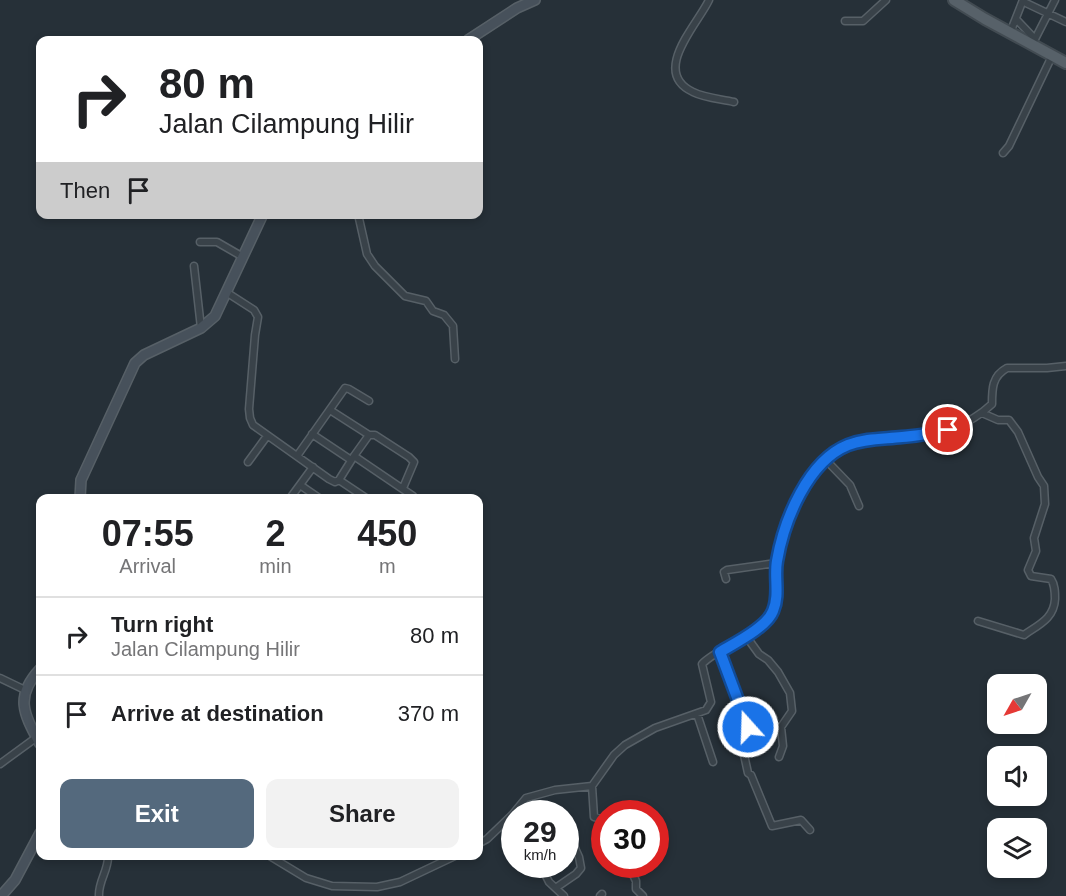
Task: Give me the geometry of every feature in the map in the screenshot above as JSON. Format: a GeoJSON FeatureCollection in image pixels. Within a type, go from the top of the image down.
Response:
{"type":"FeatureCollection","features":[{"type":"Feature","properties":{"kind":"main road"},"geometry":{"type":"LineString","coordinates":[[474,36],[517,8],[536,0]]}},
{"type":"Feature","properties":{"kind":"main road"},"geometry":{"type":"LineString","coordinates":[[954,0],[1009,33],[1033,42],[1066,63]]}},
{"type":"Feature","properties":{"kind":"main road"},"geometry":{"type":"LineString","coordinates":[[80,494],[81,480],[135,363],[144,355],[201,328],[215,316],[261,219]]}},
{"type":"Feature","properties":{"kind":"main road"},"geometry":{"type":"LineString","coordinates":[[36,673],[25,690],[24,703],[36,735]]}},
{"type":"Feature","properties":{"kind":"main road"},"geometry":{"type":"LineString","coordinates":[[2,896],[15,880],[36,841]]}},
{"type":"Feature","properties":{"kind":"street"},"geometry":{"type":"LineString","coordinates":[[710,0],[676,54],[676,72],[685,86],[695,94],[734,102]]}},
{"type":"Feature","properties":{"kind":"street"},"geometry":{"type":"LineString","coordinates":[[845,21],[863,21],[886,0]]}},
{"type":"Feature","properties":{"kind":"street"},"geometry":{"type":"LineString","coordinates":[[1016,19],[1033,42],[1055,0]]}},
{"type":"Feature","properties":{"kind":"street"},"geometry":{"type":"LineString","coordinates":[[1009,33],[1024,2],[1066,22]]}},
{"type":"Feature","properties":{"kind":"street"},"geometry":{"type":"LineString","coordinates":[[1004,153],[1053,56]]}},
{"type":"Feature","properties":{"kind":"street"},"geometry":{"type":"LineString","coordinates":[[359,219],[367,254],[377,269],[405,296],[425,301],[433,311],[442,314],[450,322],[453,328],[455,359]]}},
{"type":"Feature","properties":{"kind":"street"},"geometry":{"type":"LineString","coordinates":[[201,242],[217,242],[243,257]]}},
{"type":"Feature","properties":{"kind":"street"},"geometry":{"type":"LineString","coordinates":[[194,266],[201,328]]}},
{"type":"Feature","properties":{"kind":"street"},"geometry":{"type":"LineString","coordinates":[[226,292],[255,310],[258,317],[250,418],[253,425],[336,482],[339,480],[360,494]]}},
{"type":"Feature","properties":{"kind":"street"},"geometry":{"type":"LineString","coordinates":[[593,800],[592,786],[614,755],[625,745],[655,728],[706,710],[711,702],[702,664],[768,619],[774,610],[777,592],[776,563],[788,520],[800,495],[825,459],[849,445],[871,439],[948,430],[963,424],[992,404],[993,384],[1001,371],[1015,367],[1066,366]]}},
{"type":"Feature","properties":{"kind":"street"},"geometry":{"type":"LineString","coordinates":[[297,456],[345,388],[369,401]]}},
{"type":"Feature","properties":{"kind":"street"},"geometry":{"type":"LineString","coordinates":[[330,410],[369,435],[375,435],[413,461],[403,488]]}},
{"type":"Feature","properties":{"kind":"street"},"geometry":{"type":"LineString","coordinates":[[978,621],[1024,635],[1046,621],[1053,612],[1055,596],[1051,579],[1031,576],[1028,570],[1036,551],[1034,538],[1045,504],[1044,486],[1018,432],[1009,420],[998,420],[982,413]]}},
{"type":"Feature","properties":{"kind":"street"},"geometry":{"type":"LineString","coordinates":[[312,434],[410,494]]}},
{"type":"Feature","properties":{"kind":"street"},"geometry":{"type":"LineString","coordinates":[[339,480],[369,435]]}},
{"type":"Feature","properties":{"kind":"street"},"geometry":{"type":"LineString","coordinates":[[248,462],[267,436]]}},
{"type":"Feature","properties":{"kind":"street"},"geometry":{"type":"LineString","coordinates":[[825,459],[850,485],[859,506]]}},
{"type":"Feature","properties":{"kind":"street"},"geometry":{"type":"LineString","coordinates":[[293,494],[313,467]]}},
{"type":"Feature","properties":{"kind":"street"},"geometry":{"type":"LineString","coordinates":[[300,485],[313,494]]}},
{"type":"Feature","properties":{"kind":"street"},"geometry":{"type":"LineString","coordinates":[[726,579],[724,572],[727,570],[776,563]]}},
{"type":"Feature","properties":{"kind":"street"},"geometry":{"type":"LineString","coordinates":[[746,636],[759,654],[768,660],[778,672],[790,693],[792,711],[781,727],[783,746],[778,757]]}},
{"type":"Feature","properties":{"kind":"street"},"geometry":{"type":"LineString","coordinates":[[720,652],[748,727],[739,732],[748,773],[752,775],[772,826],[801,820],[810,831]]}},
{"type":"Feature","properties":{"kind":"street"},"geometry":{"type":"LineString","coordinates":[[0,678],[25,690]]}},
{"type":"Feature","properties":{"kind":"street"},"geometry":{"type":"LineString","coordinates":[[697,714],[713,762]]}},
{"type":"Feature","properties":{"kind":"street"},"geometry":{"type":"LineString","coordinates":[[0,764],[36,743]]}},
{"type":"Feature","properties":{"kind":"street"},"geometry":{"type":"LineString","coordinates":[[525,800],[541,793],[592,786]]}},
{"type":"Feature","properties":{"kind":"street"},"geometry":{"type":"LineString","coordinates":[[483,841],[501,826]]}},
{"type":"Feature","properties":{"kind":"street"},"geometry":{"type":"LineString","coordinates":[[99,896],[99,887],[107,868],[108,860]]}},
{"type":"Feature","properties":{"kind":"street"},"geometry":{"type":"LineString","coordinates":[[276,860],[306,878],[332,886],[378,887],[400,882],[446,860]]}},
{"type":"Feature","properties":{"kind":"street"},"geometry":{"type":"LineString","coordinates":[[547,878],[564,896]]}},
{"type":"Feature","properties":{"kind":"street"},"geometry":{"type":"LineString","coordinates":[[557,887],[570,878]]}},
{"type":"Feature","properties":{"kind":"street"},"geometry":{"type":"LineString","coordinates":[[635,878],[636,889],[643,896]]}},
{"type":"Feature","properties":{"kind":"route"},"geometry":{"type":"LineString","coordinates":[[748,727],[720,652],[768,619],[774,610],[777,592],[776,563],[784,528],[810,478],[825,459],[849,445],[871,439],[930,434],[948,430]]}}]}
